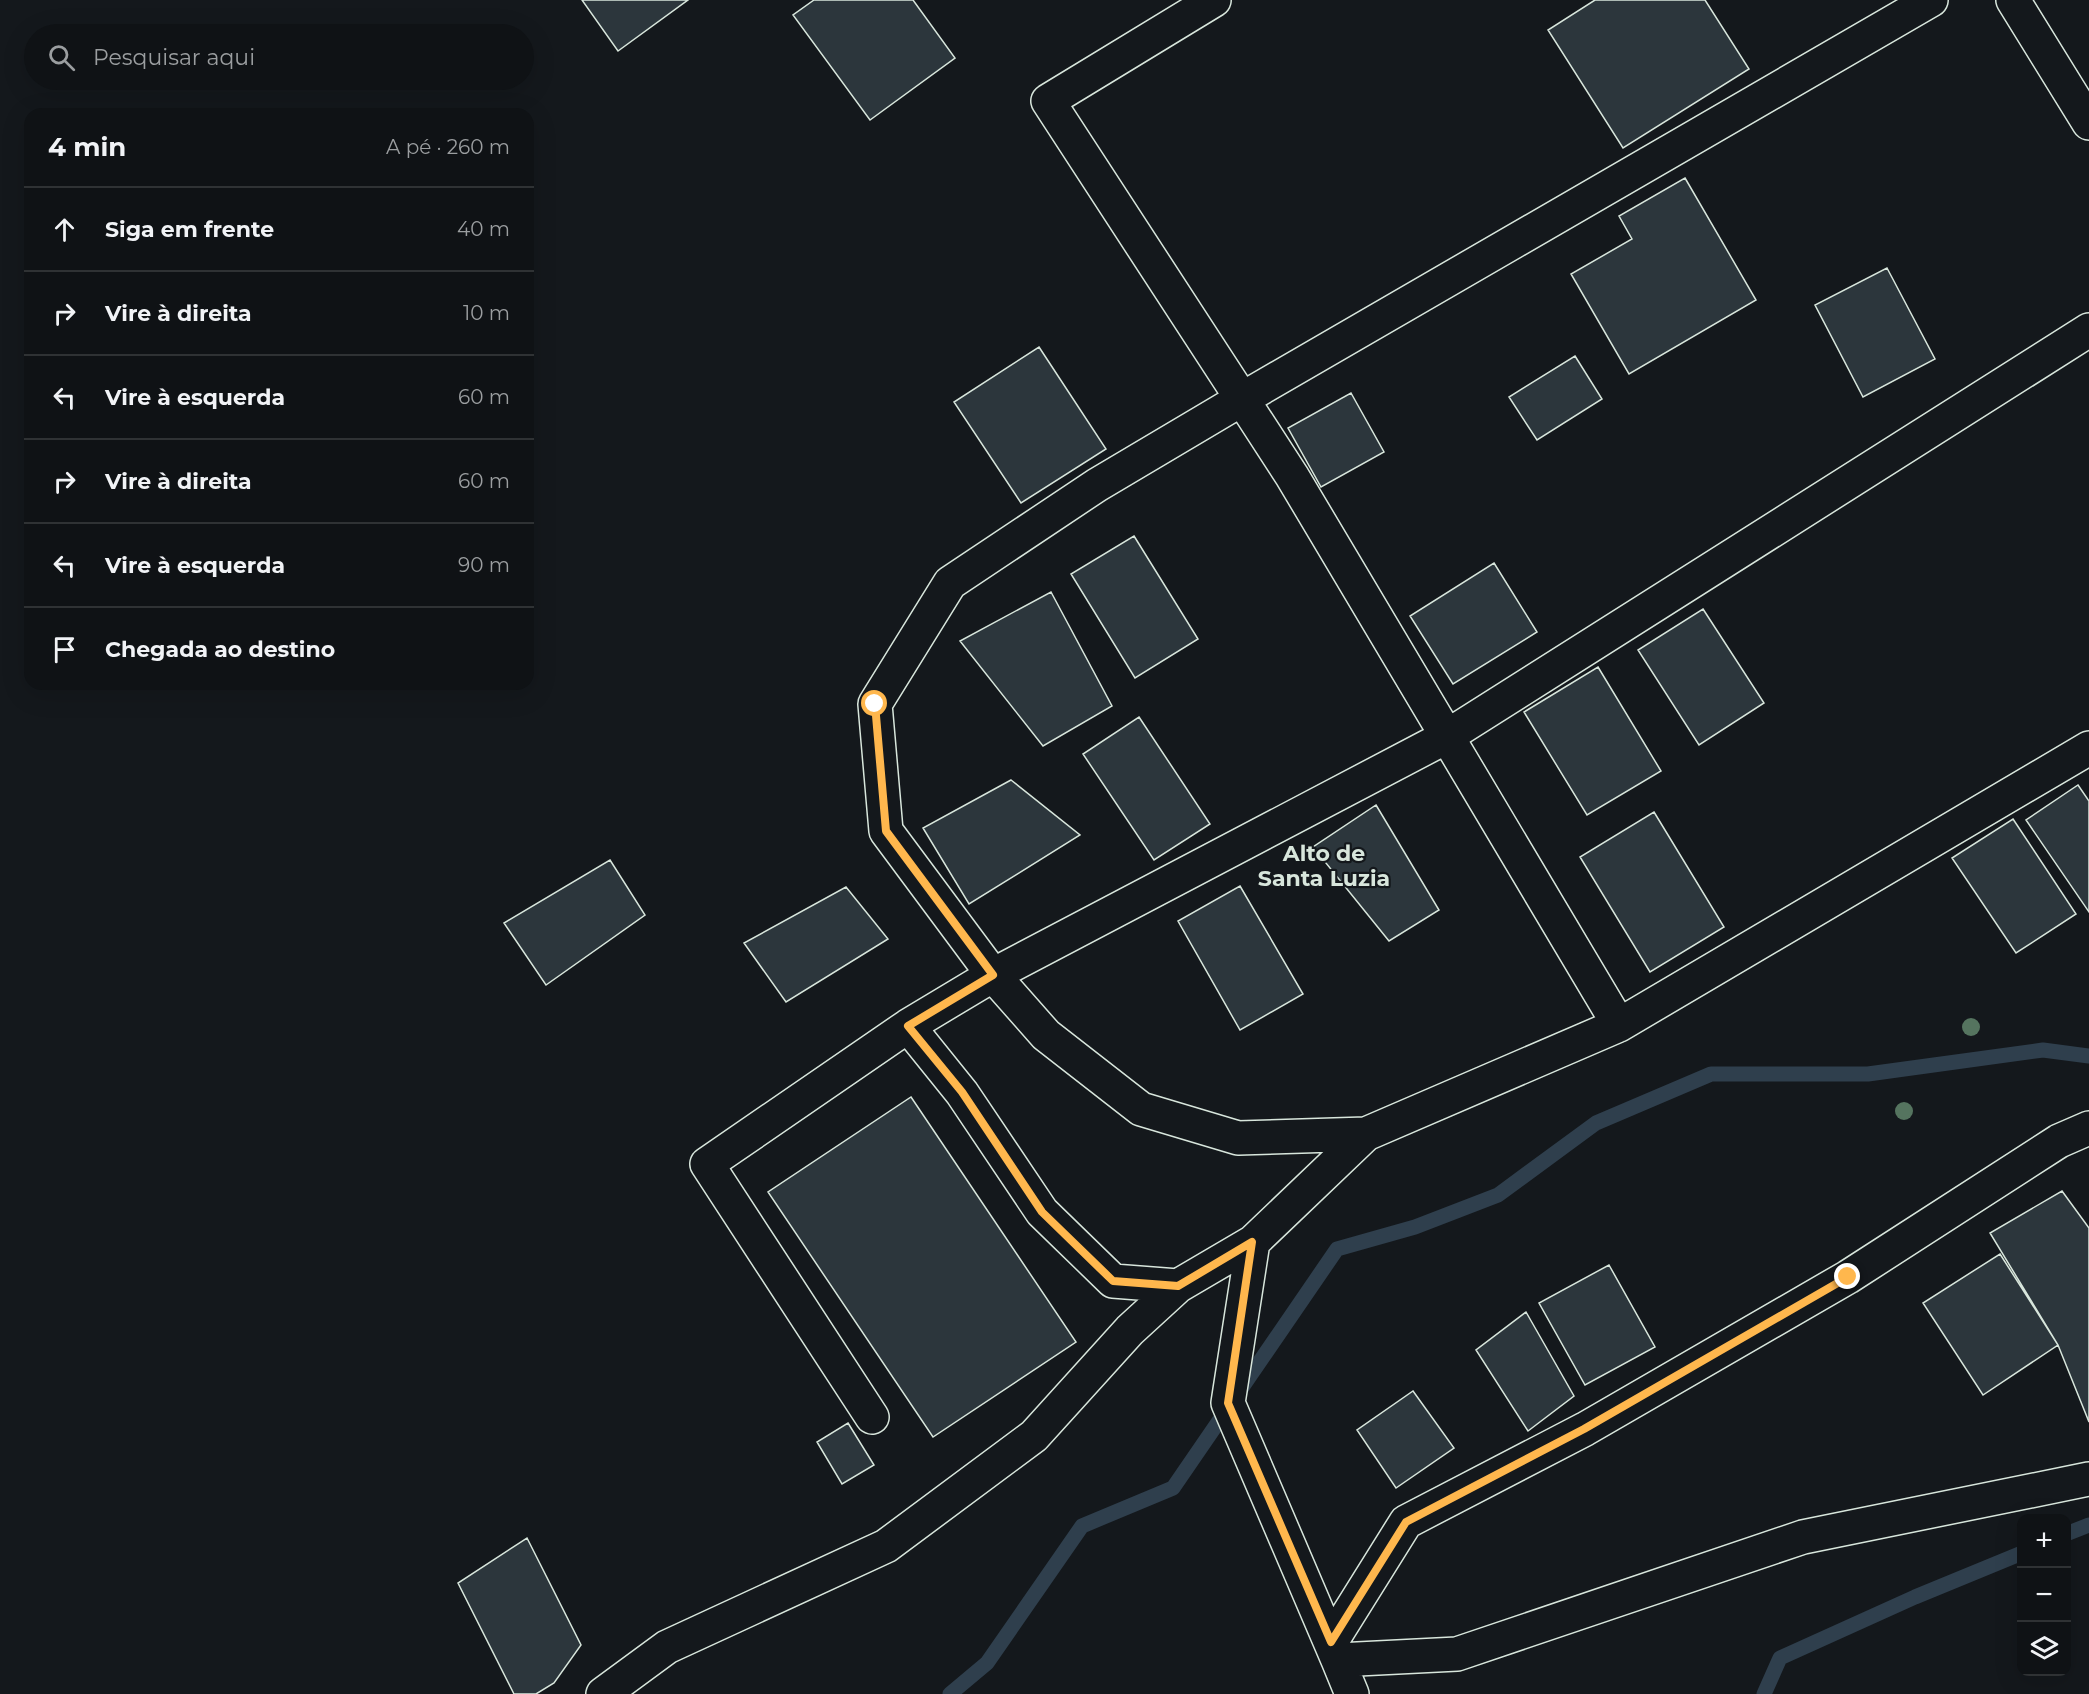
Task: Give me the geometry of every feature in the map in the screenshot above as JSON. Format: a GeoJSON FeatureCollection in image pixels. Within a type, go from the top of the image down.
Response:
{"type":"FeatureCollection","features":[{"type":"Feature","properties":{"kind":"lane"},"geometry":{"type":"LineString","coordinates":[[1214,0],[1048,101],[1292,476],[1619,1025]]}},
{"type":"Feature","properties":{"kind":"lane"},"geometry":{"type":"LineString","coordinates":[[1366,1134],[1238,1138],[1141,1110],[1046,1035],[993,975],[886,831],[875,704],[950,583],[1097,485],[1931,0]]}},
{"type":"Feature","properties":{"kind":"lane"},"geometry":{"type":"LineString","coordinates":[[2013,0],[2089,123]]}},
{"type":"Feature","properties":{"kind":"lane"},"geometry":{"type":"LineString","coordinates":[[872,1417],[707,1164],[908,1026],[993,975],[1446,737],[2089,330]]}},
{"type":"Feature","properties":{"kind":"lane"},"geometry":{"type":"LineString","coordinates":[[603,1694],[667,1647],[886,1546],[1034,1436],[1130,1330],[1178,1286],[1252,1242],[1366,1134],[1619,1025],[2089,748]]}},
{"type":"Feature","properties":{"kind":"lane"},"geometry":{"type":"LineString","coordinates":[[908,1026],[962,1092],[1042,1212],[1113,1281],[1178,1286]]}},
{"type":"Feature","properties":{"kind":"lane"},"geometry":{"type":"LineString","coordinates":[[1335,1651],[1406,1522],[1584,1429],[1848,1277],[2059,1141],[2089,1128]]}},
{"type":"Feature","properties":{"kind":"lane"},"geometry":{"type":"LineString","coordinates":[[1252,1242],[1228,1403],[1352,1694]]}},
{"type":"Feature","properties":{"kind":"lane"},"geometry":{"type":"LineString","coordinates":[[1335,1651],[1457,1654],[1803,1537],[2089,1479]]}},
{"type":"Feature","properties":{"kind":"building"},"geometry":{"type":"Polygon","coordinates":[[[582,0],[688,0],[618,51],[582,0]]]}},
{"type":"Feature","properties":{"kind":"building"},"geometry":{"type":"Polygon","coordinates":[[[814,0],[913,0],[955,58],[870,120],[793,15],[814,0]]]}},
{"type":"Feature","properties":{"kind":"building"},"geometry":{"type":"Polygon","coordinates":[[[1595,0],[1705,0],[1749,69],[1623,148],[1548,30],[1595,0]]]}},
{"type":"Feature","properties":{"kind":"building"},"geometry":{"type":"Polygon","coordinates":[[[1685,178],[1756,300],[1629,374],[1571,274],[1632,239],[1619,216],[1685,178]]]}},
{"type":"Feature","properties":{"kind":"building"},"geometry":{"type":"Polygon","coordinates":[[[1887,268],[1935,359],[1863,397],[1815,305],[1887,268]]]}},
{"type":"Feature","properties":{"kind":"building"},"geometry":{"type":"Polygon","coordinates":[[[1039,347],[1106,449],[1021,503],[954,402],[1039,347]]]}},
{"type":"Feature","properties":{"kind":"building"},"geometry":{"type":"Polygon","coordinates":[[[1575,356],[1602,399],[1537,440],[1509,397],[1575,356]]]}},
{"type":"Feature","properties":{"kind":"building"},"geometry":{"type":"Polygon","coordinates":[[[1351,393],[1384,452],[1321,487],[1288,428],[1351,393]]]}},
{"type":"Feature","properties":{"kind":"building"},"geometry":{"type":"Polygon","coordinates":[[[1134,536],[1198,639],[1135,678],[1071,574],[1134,536]]]}},
{"type":"Feature","properties":{"kind":"building"},"geometry":{"type":"Polygon","coordinates":[[[1494,563],[1537,632],[1453,684],[1410,616],[1494,563]]]}},
{"type":"Feature","properties":{"kind":"building"},"geometry":{"type":"Polygon","coordinates":[[[1051,592],[1112,706],[1043,746],[960,641],[1051,592]]]}},
{"type":"Feature","properties":{"kind":"building"},"geometry":{"type":"Polygon","coordinates":[[[1703,609],[1764,703],[1699,745],[1638,650],[1703,609]]]}},
{"type":"Feature","properties":{"kind":"building"},"geometry":{"type":"Polygon","coordinates":[[[1598,667],[1661,771],[1587,815],[1524,712],[1598,667]]]}},
{"type":"Feature","properties":{"kind":"building"},"geometry":{"type":"Polygon","coordinates":[[[1139,717],[1210,824],[1154,860],[1083,754],[1139,717]]]}},
{"type":"Feature","properties":{"kind":"building"},"geometry":{"type":"Polygon","coordinates":[[[1011,780],[1080,835],[969,904],[923,828],[1011,780]]]}},
{"type":"Feature","properties":{"kind":"building"},"geometry":{"type":"Polygon","coordinates":[[[2078,785],[2089,801],[2089,912],[2026,820],[2078,785]]]}},
{"type":"Feature","properties":{"kind":"building"},"geometry":{"type":"Polygon","coordinates":[[[1376,805],[1439,910],[1389,941],[1313,847],[1376,805]]]}},
{"type":"Feature","properties":{"kind":"building"},"geometry":{"type":"Polygon","coordinates":[[[1654,812],[1724,927],[1650,972],[1580,857],[1654,812]]]}},
{"type":"Feature","properties":{"kind":"building"},"geometry":{"type":"Polygon","coordinates":[[[2013,819],[2076,914],[2016,953],[1952,858],[2013,819]]]}},
{"type":"Feature","properties":{"kind":"building"},"geometry":{"type":"Polygon","coordinates":[[[610,860],[645,915],[546,985],[504,923],[610,860]]]}},
{"type":"Feature","properties":{"kind":"building"},"geometry":{"type":"Polygon","coordinates":[[[1240,886],[1303,994],[1240,1030],[1178,921],[1240,886]]]}},
{"type":"Feature","properties":{"kind":"building"},"geometry":{"type":"Polygon","coordinates":[[[846,887],[888,939],[786,1002],[744,943],[846,887]]]}},
{"type":"Feature","properties":{"kind":"building"},"geometry":{"type":"Polygon","coordinates":[[[911,1097],[1076,1342],[933,1437],[768,1192],[911,1097]]]}},
{"type":"Feature","properties":{"kind":"building"},"geometry":{"type":"Polygon","coordinates":[[[2062,1191],[2089,1228],[2089,1422],[2058,1345],[1990,1233],[2062,1191]]]}},
{"type":"Feature","properties":{"kind":"building"},"geometry":{"type":"Polygon","coordinates":[[[2000,1254],[2058,1345],[1983,1395],[1923,1303],[2000,1254]]]}},
{"type":"Feature","properties":{"kind":"building"},"geometry":{"type":"Polygon","coordinates":[[[1609,1265],[1655,1347],[1585,1385],[1539,1303],[1609,1265]]]}},
{"type":"Feature","properties":{"kind":"building"},"geometry":{"type":"Polygon","coordinates":[[[1526,1312],[1574,1396],[1528,1431],[1476,1350],[1526,1312]]]}},
{"type":"Feature","properties":{"kind":"building"},"geometry":{"type":"Polygon","coordinates":[[[1413,1391],[1454,1448],[1396,1488],[1357,1430],[1413,1391]]]}},
{"type":"Feature","properties":{"kind":"building"},"geometry":{"type":"Polygon","coordinates":[[[848,1423],[874,1465],[842,1484],[817,1442],[848,1423]]]}},
{"type":"Feature","properties":{"kind":"building"},"geometry":{"type":"Polygon","coordinates":[[[527,1538],[581,1645],[554,1683],[536,1694],[514,1694],[458,1583],[527,1538]]]}},
{"type":"Feature","properties":{"kind":"waterway"},"geometry":{"type":"LineString","coordinates":[[950,1694],[987,1663],[1082,1526],[1173,1488],[1337,1249],[1415,1227],[1498,1195],[1596,1123],[1711,1074],[1868,1074],[2043,1050],[2089,1056]]}},
{"type":"Feature","properties":{"kind":"waterway"},"geometry":{"type":"LineString","coordinates":[[2071,1532],[2089,1525]]}},
{"type":"Feature","properties":{"kind":"waterway"},"geometry":{"type":"LineString","coordinates":[[1764,1694],[1780,1658],[1915,1597],[2017,1555]]}},
{"type":"Feature","properties":{"kind":"district","name":"Alto de Santa Luzia"},"geometry":{"type":"Point","coordinates":[1324,866]}},
{"type":"Feature","properties":{"kind":"route"},"geometry":{"type":"LineString","coordinates":[[875,704],[886,831],[993,975],[908,1026],[962,1092],[1042,1212],[1113,1281],[1178,1286],[1252,1242],[1228,1403],[1331,1642],[1406,1522],[1584,1429],[1848,1277]]}}]}
